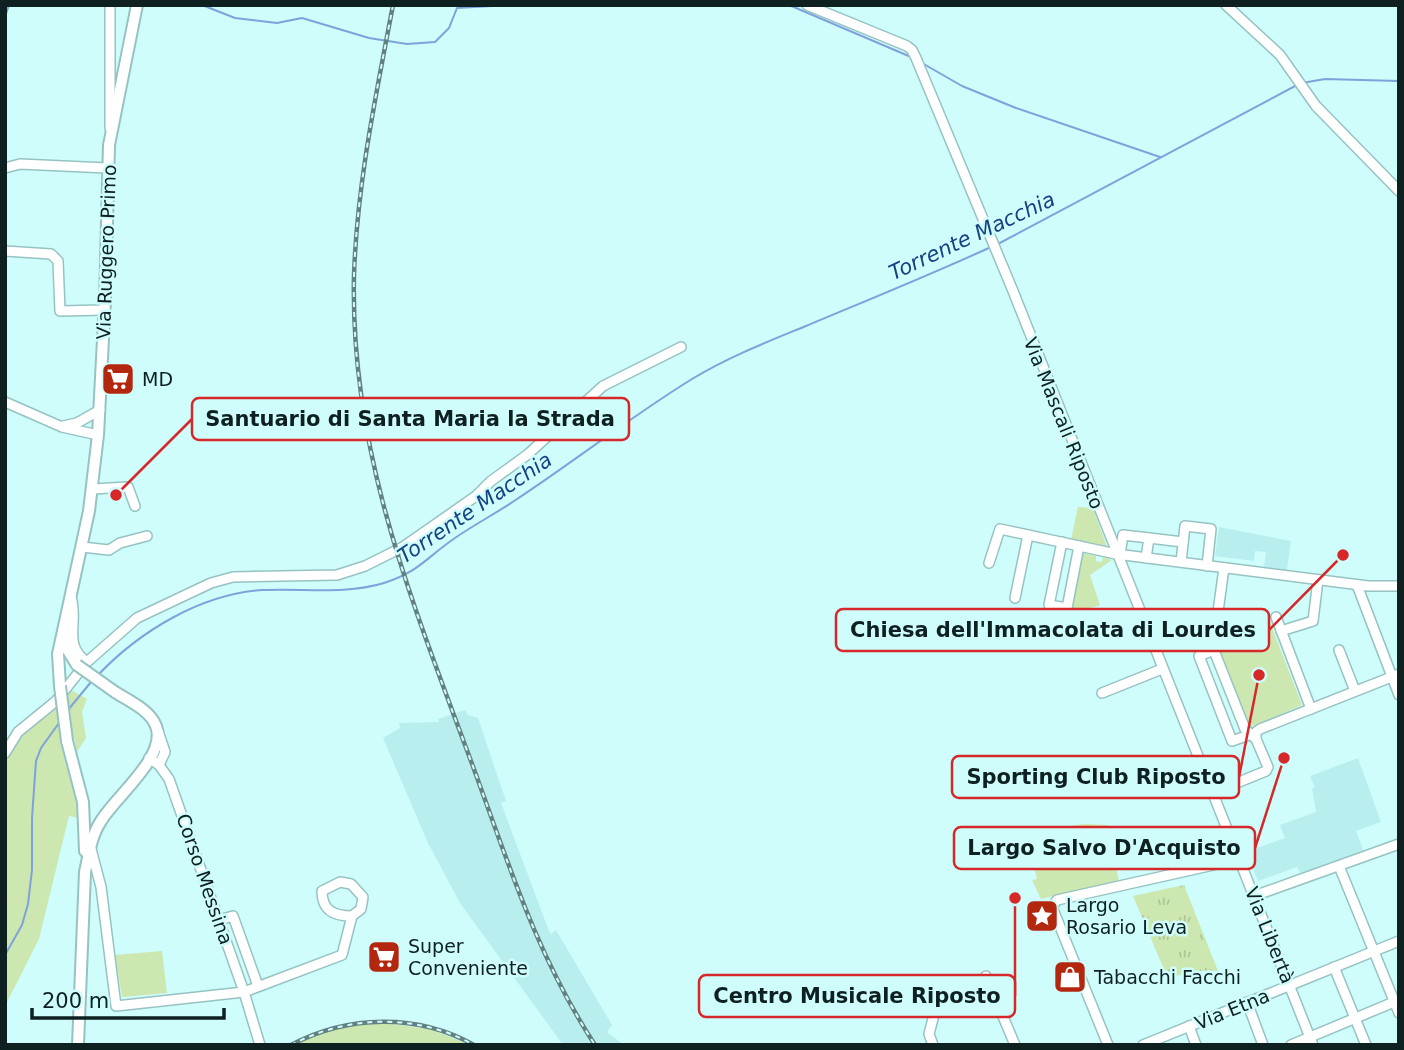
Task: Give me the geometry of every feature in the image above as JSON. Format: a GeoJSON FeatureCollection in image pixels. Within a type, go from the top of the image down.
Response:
{"type":"FeatureCollection","features":[{"type":"Feature","properties":{"kind":"main road","name":"Via Ruggero Primo"},"geometry":{"type":"LineString","coordinates":[[83,802],[67,741],[58,654],[93,489],[105,310],[107,168],[111,133],[137,5]]}},
{"type":"Feature","properties":{"kind":"main road"},"geometry":{"type":"LineString","coordinates":[[66,624],[65,644],[115,692],[145,711],[157,728],[158,738],[154,761],[100,822],[90,847],[85,872]]}},
{"type":"Feature","properties":{"kind":"main road"},"geometry":{"type":"LineString","coordinates":[[59,680],[65,663],[82,663]]}},
{"type":"Feature","properties":{"kind":"main road"},"geometry":{"type":"LineString","coordinates":[[83,802],[90,822],[100,822]]}},
{"type":"Feature","properties":{"kind":"main road"},"geometry":{"type":"LineString","coordinates":[[78,1045],[85,872],[83,802]]}},
{"type":"Feature","properties":{"kind":"street"},"geometry":{"type":"LineString","coordinates":[[110,5],[111,133]]}},
{"type":"Feature","properties":{"kind":"street","name":"Via Mascali Riposto"},"geometry":{"type":"LineString","coordinates":[[807,5],[912,50],[1013,291],[1118,554]]}},
{"type":"Feature","properties":{"kind":"street"},"geometry":{"type":"LineString","coordinates":[[1226,5],[1280,55],[1303,89],[1399,191]]}},
{"type":"Feature","properties":{"kind":"street"},"geometry":{"type":"LineString","coordinates":[[5,168],[20,164],[107,168]]}},
{"type":"Feature","properties":{"kind":"street"},"geometry":{"type":"LineString","coordinates":[[5,251],[55,256],[58,261],[60,311],[105,310]]}},
{"type":"Feature","properties":{"kind":"street"},"geometry":{"type":"LineString","coordinates":[[5,753],[18,732],[57,701],[82,663],[137,618],[211,583],[242,576],[337,575],[365,566],[403,547],[476,496],[603,386],[681,347]]}},
{"type":"Feature","properties":{"kind":"street"},"geometry":{"type":"LineString","coordinates":[[5,402],[62,427],[98,435]]}},
{"type":"Feature","properties":{"kind":"street"},"geometry":{"type":"LineString","coordinates":[[62,427],[100,410]]}},
{"type":"Feature","properties":{"kind":"street"},"geometry":{"type":"LineString","coordinates":[[93,489],[128,487],[135,506]]}},
{"type":"Feature","properties":{"kind":"street"},"geometry":{"type":"LineString","coordinates":[[1181,562],[1185,526],[1211,529],[1207,566]]}},
{"type":"Feature","properties":{"kind":"street"},"geometry":{"type":"LineString","coordinates":[[989,563],[1000,529],[1118,554],[1357,585],[1399,586]]}},
{"type":"Feature","properties":{"kind":"street"},"geometry":{"type":"LineString","coordinates":[[1015,598],[1028,535]]}},
{"type":"Feature","properties":{"kind":"street"},"geometry":{"type":"LineString","coordinates":[[1118,554],[1123,535],[1183,542]]}},
{"type":"Feature","properties":{"kind":"street"},"geometry":{"type":"LineString","coordinates":[[82,547],[108,550],[120,543],[147,536]]}},
{"type":"Feature","properties":{"kind":"street"},"geometry":{"type":"LineString","coordinates":[[1146,558],[1149,538]]}},
{"type":"Feature","properties":{"kind":"street"},"geometry":{"type":"LineString","coordinates":[[1062,542],[1049,605],[1067,608],[1079,546]]}},
{"type":"Feature","properties":{"kind":"street","name":"Via Libertà"},"geometry":{"type":"LineString","coordinates":[[1118,554],[1312,1041]]}},
{"type":"Feature","properties":{"kind":"street"},"geometry":{"type":"LineString","coordinates":[[1212,793],[1266,771],[1268,767],[1214,650],[1224,568]]}},
{"type":"Feature","properties":{"kind":"street"},"geometry":{"type":"LineString","coordinates":[[1282,631],[1313,621],[1318,580]]}},
{"type":"Feature","properties":{"kind":"street"},"geometry":{"type":"LineString","coordinates":[[1357,585],[1395,675],[1399,695]]}},
{"type":"Feature","properties":{"kind":"street"},"geometry":{"type":"LineString","coordinates":[[71,597],[75,610],[72,643],[82,663]]}},
{"type":"Feature","properties":{"kind":"street"},"geometry":{"type":"LineString","coordinates":[[1276,617],[1311,709]]}},
{"type":"Feature","properties":{"kind":"street"},"geometry":{"type":"LineString","coordinates":[[1214,650],[1199,656],[1232,741],[1253,737],[1260,729],[1395,675]]}},
{"type":"Feature","properties":{"kind":"street"},"geometry":{"type":"LineString","coordinates":[[1339,650],[1355,691]]}},
{"type":"Feature","properties":{"kind":"street"},"geometry":{"type":"LineString","coordinates":[[1102,693],[1162,669]]}},
{"type":"Feature","properties":{"kind":"street","name":"Corso Messina"},"geometry":{"type":"LineString","coordinates":[[154,761],[169,779],[262,1045]]}},
{"type":"Feature","properties":{"kind":"street"},"geometry":{"type":"LineString","coordinates":[[1254,896],[1399,844]]}},
{"type":"Feature","properties":{"kind":"street"},"geometry":{"type":"LineString","coordinates":[[90,847],[101,887],[116,1006],[245,994],[258,986],[342,955],[352,916],[364,904],[360,891],[351,884],[340,882],[322,891],[321,897],[328,911],[352,916]]}},
{"type":"Feature","properties":{"kind":"street"},"geometry":{"type":"LineString","coordinates":[[1108,1045],[1052,907],[1056,900],[1240,859]]}},
{"type":"Feature","properties":{"kind":"street"},"geometry":{"type":"LineString","coordinates":[[1339,866],[1399,1013]]}},
{"type":"Feature","properties":{"kind":"street"},"geometry":{"type":"LineString","coordinates":[[219,920],[233,916],[258,986]]}},
{"type":"Feature","properties":{"kind":"street","name":"Via Etna"},"geometry":{"type":"LineString","coordinates":[[1143,1045],[1399,941]]}},
{"type":"Feature","properties":{"kind":"street"},"geometry":{"type":"LineString","coordinates":[[1334,967],[1366,1045]]}},
{"type":"Feature","properties":{"kind":"street"},"geometry":{"type":"LineString","coordinates":[[986,976],[1015,1045]]}},
{"type":"Feature","properties":{"kind":"street"},"geometry":{"type":"LineString","coordinates":[[1247,1002],[1263,1045]]}},
{"type":"Feature","properties":{"kind":"street"},"geometry":{"type":"LineString","coordinates":[[1291,1045],[1312,1041],[1355,1018],[1394,1002]]}},
{"type":"Feature","properties":{"kind":"street"},"geometry":{"type":"LineString","coordinates":[[933,1045],[929,1034],[935,1011]]}},
{"type":"Feature","properties":{"kind":"street"},"geometry":{"type":"LineString","coordinates":[[1189,1026],[1196,1045]]}},
{"type":"Feature","properties":{"kind":"shaded area"},"geometry":{"type":"Polygon","coordinates":[[[1219,527],[1291,541],[1287,570],[1264,567],[1266,552],[1255,551],[1254,561],[1215,556],[1219,527]]]}},
{"type":"Feature","properties":{"kind":"shaded area"},"geometry":{"type":"Polygon","coordinates":[[[465,710],[468,715],[478,718],[506,801],[501,803],[549,931],[551,934],[556,930],[612,1025],[607,1032],[624,1045],[563,1045],[460,903],[428,843],[383,738],[400,728],[399,723],[439,722],[438,719],[465,710]]]}},
{"type":"Feature","properties":{"kind":"shaded area"},"geometry":{"type":"Polygon","coordinates":[[[1358,758],[1381,822],[1356,831],[1364,852],[1301,874],[1297,867],[1258,881],[1246,852],[1285,838],[1280,825],[1316,812],[1312,788],[1315,788],[1310,776],[1358,758]]]}},
{"type":"Feature","properties":{"kind":"green space"},"geometry":{"type":"Polygon","coordinates":[[[1078,507],[1093,508],[1107,547],[1071,540],[1078,507]]]}},
{"type":"Feature","properties":{"kind":"green space"},"geometry":{"type":"Polygon","coordinates":[[[1081,553],[1096,556],[1096,561],[1102,562],[1103,557],[1112,560],[1090,575],[1100,605],[1069,614],[1081,553]]]}},
{"type":"Feature","properties":{"kind":"green space"},"geometry":{"type":"Polygon","coordinates":[[[1267,615],[1302,705],[1248,728],[1217,646],[1219,639],[1229,629],[1267,615]]]}},
{"type":"Feature","properties":{"kind":"green space"},"geometry":{"type":"Polygon","coordinates":[[[73,691],[87,699],[82,712],[86,738],[77,752],[74,737],[61,744],[80,818],[69,816],[39,939],[5,1006],[5,757],[23,730],[68,692],[73,691]]]}},
{"type":"Feature","properties":{"kind":"green space"},"geometry":{"type":"Polygon","coordinates":[[[1084,824],[1107,825],[1119,881],[1041,899],[1032,880],[1037,879],[1031,854],[1055,828],[1084,824]]]}},
{"type":"Feature","properties":{"kind":"green space"},"geometry":{"type":"Polygon","coordinates":[[[1184,885],[1218,971],[1205,970],[1168,979],[1133,896],[1184,885]]]}},
{"type":"Feature","properties":{"kind":"green space"},"geometry":{"type":"Polygon","coordinates":[[[162,951],[167,993],[122,997],[115,955],[162,951]]]}},
{"type":"Feature","properties":{"kind":"green space"},"geometry":{"type":"Polygon","coordinates":[[[388,1023],[433,1030],[470,1045],[293,1045],[339,1028],[388,1023]]]}},
{"type":"Feature","properties":{"kind":"waterway"},"geometry":{"type":"LineString","coordinates":[[5,17],[9,5]]}},
{"type":"Feature","properties":{"kind":"waterway"},"geometry":{"type":"LineString","coordinates":[[202,5],[235,18],[277,23],[302,18],[369,38],[407,44],[435,42],[449,28],[457,8],[511,5]]}},
{"type":"Feature","properties":{"kind":"waterway"},"geometry":{"type":"LineString","coordinates":[[789,5],[911,57]]}},
{"type":"Feature","properties":{"kind":"waterway"},"geometry":{"type":"LineString","coordinates":[[922,63],[962,86],[1016,108],[1160,157]]}},
{"type":"Feature","properties":{"kind":"waterway","name":"Torrente Macchia"},"geometry":{"type":"LineString","coordinates":[[1302,83],[1325,79],[1399,81]]}},
{"type":"Feature","properties":{"kind":"waterway","name":"Torrente Macchia"},"geometry":{"type":"LineString","coordinates":[[996,245],[1297,85]]}},
{"type":"Feature","properties":{"kind":"waterway","name":"Torrente Macchia"},"geometry":{"type":"LineString","coordinates":[[98,675],[152,630],[195,607],[217,599],[263,590],[354,589],[396,579],[706,371],[748,350],[991,247]]}},
{"type":"Feature","properties":{"kind":"waterway","name":"Torrente Macchia"},"geometry":{"type":"LineString","coordinates":[[68,710],[91,682]]}},
{"type":"Feature","properties":{"kind":"waterway","name":"Torrente Macchia"},"geometry":{"type":"LineString","coordinates":[[5,955],[22,925],[28,904],[36,761],[41,748],[59,723]]}},
{"type":"Feature","properties":{"kind":"railway"},"geometry":{"type":"LineString","coordinates":[[393,5],[363,173],[354,275],[355,338],[372,457],[403,573],[521,898],[554,972],[595,1045]]}},
{"type":"Feature","properties":{"kind":"railway"},"geometry":{"type":"LineString","coordinates":[[291,1045],[336,1028],[382,1022],[429,1027],[474,1045]]}},
{"type":"Feature","properties":{"kind":"place","name":"MD"},"geometry":{"type":"Point","coordinates":[118,379]}},
{"type":"Feature","properties":{"kind":"place","name":"Santuario di Santa Maria la Strada"},"geometry":{"type":"Point","coordinates":[116,495]}},
{"type":"Feature","properties":{"kind":"place","name":"Chiesa dell'Immacolata di Lourdes"},"geometry":{"type":"Point","coordinates":[1343,555]}},
{"type":"Feature","properties":{"kind":"place","name":"Sporting Club Riposto"},"geometry":{"type":"Point","coordinates":[1259,675]}},
{"type":"Feature","properties":{"kind":"place","name":"Largo Salvo D'Acquisto"},"geometry":{"type":"Point","coordinates":[1284,758]}},
{"type":"Feature","properties":{"kind":"place","name":"Centro Musicale Riposto"},"geometry":{"type":"Point","coordinates":[1015,898]}},
{"type":"Feature","properties":{"kind":"place","name":"Largo Rosario Leva"},"geometry":{"type":"Point","coordinates":[1042,916]}},
{"type":"Feature","properties":{"kind":"place","name":"Super Conveniente"},"geometry":{"type":"Point","coordinates":[384,957]}},
{"type":"Feature","properties":{"kind":"place","name":"Tabacchi Facchi"},"geometry":{"type":"Point","coordinates":[1070,977]}}]}
